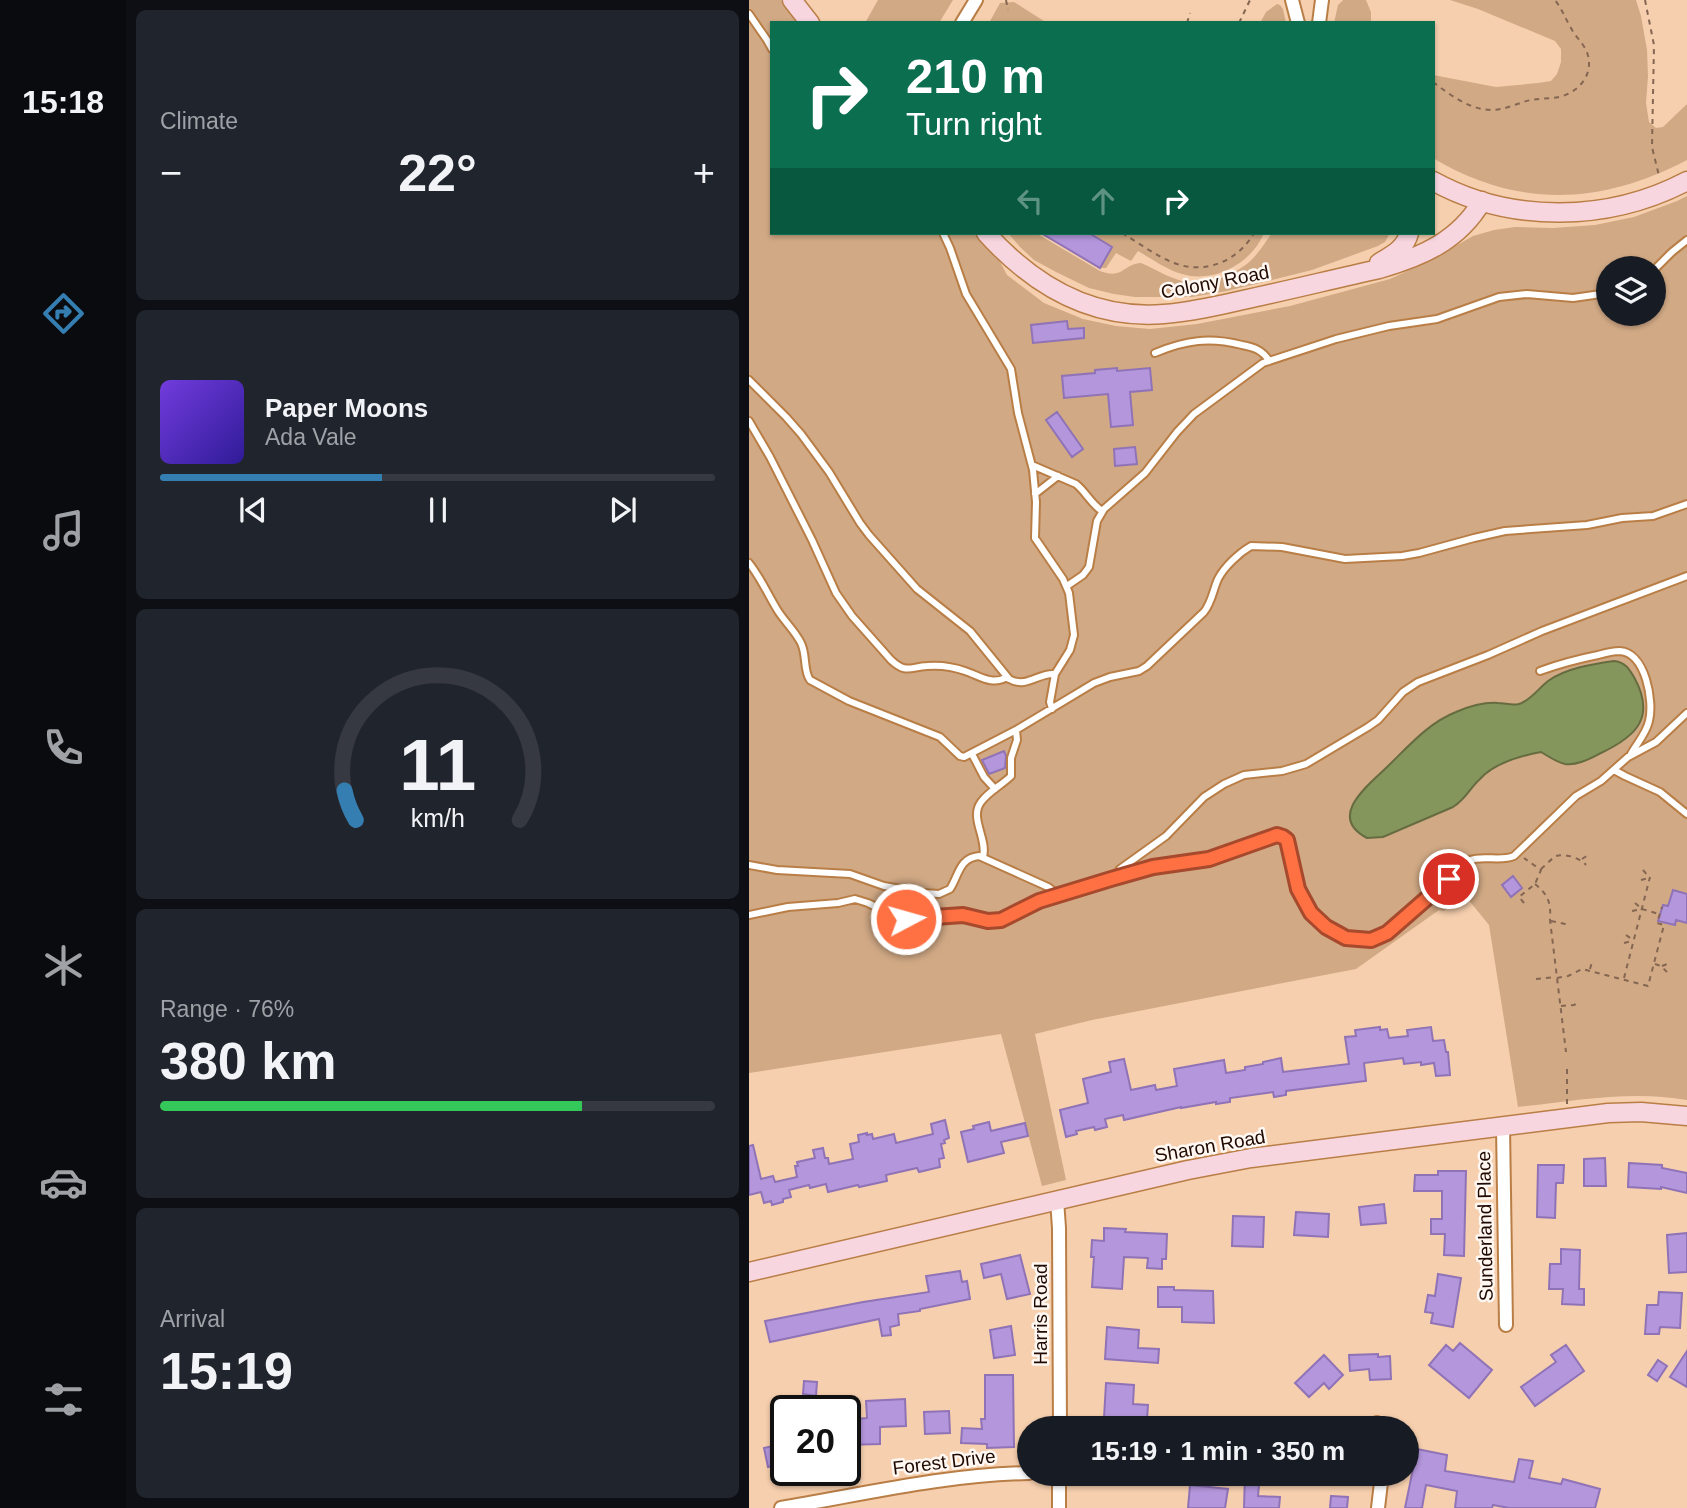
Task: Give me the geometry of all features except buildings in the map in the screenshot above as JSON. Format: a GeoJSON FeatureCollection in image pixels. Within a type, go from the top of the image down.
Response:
{"type":"FeatureCollection","features":[{"type":"Feature","properties":{"kind":"street"},"geometry":{"type":"LineString","coordinates":[[792,0],[808,21]]}},
{"type":"Feature","properties":{"kind":"street"},"geometry":{"type":"LineString","coordinates":[[963,21],[976,0]]}},
{"type":"Feature","properties":{"kind":"street"},"geometry":{"type":"LineString","coordinates":[[1292,0],[1297,21]]}},
{"type":"Feature","properties":{"kind":"street"},"geometry":{"type":"LineString","coordinates":[[1318,21],[1322,0]]}},
{"type":"Feature","properties":{"kind":"street"},"geometry":{"type":"LineString","coordinates":[[1435,182],[1482,201],[1528,210],[1573,213],[1631,204],[1687,181]]}},
{"type":"Feature","properties":{"kind":"street","name":"Colony Road"},"geometry":{"type":"LineString","coordinates":[[988,235],[1021,268],[1046,285],[1083,303],[1131,314],[1157,315],[1186,312],[1405,262],[1459,231],[1472,218],[1482,201]]}},
{"type":"Feature","properties":{"kind":"street","name":"Colony Road"},"geometry":{"type":"LineString","coordinates":[[1350,275],[1392,255],[1403,246],[1408,235]]}},
{"type":"Feature","properties":{"kind":"street","name":"Sharon Road"},"geometry":{"type":"LineString","coordinates":[[749,1272],[1185,1170],[1251,1158],[1608,1113],[1641,1112],[1687,1116]]}},
{"type":"Feature","properties":{"kind":"street","name":"Sunderland Place"},"geometry":{"type":"LineString","coordinates":[[1503,1126],[1506,1325]]}},
{"type":"Feature","properties":{"kind":"street","name":"Harris Road"},"geometry":{"type":"LineString","coordinates":[[1057,1200],[1060,1416]]}},
{"type":"Feature","properties":{"kind":"street","name":"Forest Drive"},"geometry":{"type":"LineString","coordinates":[[781,1508],[927,1481],[1017,1473]]}},
{"type":"Feature","properties":{"kind":"street"},"geometry":{"type":"LineString","coordinates":[[1059,1486],[1059,1508]]}},
{"type":"Feature","properties":{"kind":"street"},"geometry":{"type":"LineString","coordinates":[[1378,1508],[1381,1486]]}},
{"type":"Feature","properties":{"kind":"lane"},"geometry":{"type":"LineString","coordinates":[[749,14],[770,45]]}},
{"type":"Feature","properties":{"kind":"lane"},"geometry":{"type":"LineString","coordinates":[[944,235],[966,294],[1011,369],[1018,413],[1032,465],[1037,509],[1035,538],[1067,586],[1074,635],[1070,650],[1055,674],[1050,702],[1052,709]]}},
{"type":"Feature","properties":{"kind":"lane"},"geometry":{"type":"LineString","coordinates":[[1666,258],[1687,240]]}},
{"type":"Feature","properties":{"kind":"lane"},"geometry":{"type":"LineString","coordinates":[[1067,586],[1083,575],[1089,567],[1097,521],[1102,511],[1145,473],[1194,414],[1263,363],[1377,328],[1444,317],[1499,297],[1527,293],[1573,298],[1596,295]]}},
{"type":"Feature","properties":{"kind":"lane"},"geometry":{"type":"LineString","coordinates":[[1155,353],[1184,343],[1208,339],[1255,348],[1269,361]]}},
{"type":"Feature","properties":{"kind":"lane"},"geometry":{"type":"LineString","coordinates":[[749,380],[801,434],[869,535],[917,589],[970,631],[1007,677],[1020,683],[1051,672],[1055,674]]}},
{"type":"Feature","properties":{"kind":"lane"},"geometry":{"type":"LineString","coordinates":[[749,421],[812,540],[836,593],[852,616],[891,660],[906,669],[933,666],[964,671],[990,681],[1007,677]]}},
{"type":"Feature","properties":{"kind":"lane"},"geometry":{"type":"LineString","coordinates":[[1032,465],[1079,486],[1093,505],[1102,511]]}},
{"type":"Feature","properties":{"kind":"lane"},"geometry":{"type":"LineString","coordinates":[[1035,494],[1058,477]]}},
{"type":"Feature","properties":{"kind":"lane"},"geometry":{"type":"LineString","coordinates":[[749,563],[800,642],[805,654],[807,675],[812,682],[849,701],[940,737],[961,757],[972,754],[1016,730],[1099,680],[1139,671],[1147,666],[1204,612],[1220,575],[1251,546],[1282,547],[1345,559],[1402,556],[1505,531],[1587,525],[1622,518],[1653,516],[1687,504]]}},
{"type":"Feature","properties":{"kind":"lane"},"geometry":{"type":"LineString","coordinates":[[1118,877],[1120,869],[1166,836],[1204,797],[1230,780],[1306,764],[1368,727],[1403,692],[1418,682],[1687,576]]}},
{"type":"Feature","properties":{"kind":"lane"},"geometry":{"type":"LineString","coordinates":[[1540,671],[1569,661],[1613,652],[1623,652],[1631,656],[1646,676],[1651,708],[1645,733],[1631,755]]}},
{"type":"Feature","properties":{"kind":"lane"},"geometry":{"type":"LineString","coordinates":[[749,915],[855,899],[868,902],[895,917],[906,919],[963,915],[994,921],[1055,896],[1153,867],[1209,859],[1279,835],[1288,843],[1298,889],[1311,913],[1339,935],[1367,941],[1394,928],[1470,860],[1509,858],[1518,853],[1579,793],[1601,781],[1631,755],[1656,742],[1687,713]]}},
{"type":"Feature","properties":{"kind":"lane"},"geometry":{"type":"LineString","coordinates":[[983,857],[978,807],[984,798],[1011,776],[1016,730]]}},
{"type":"Feature","properties":{"kind":"lane"},"geometry":{"type":"LineString","coordinates":[[972,754],[984,778],[995,789]]}},
{"type":"Feature","properties":{"kind":"lane"},"geometry":{"type":"LineString","coordinates":[[1614,770],[1660,792],[1687,814]]}},
{"type":"Feature","properties":{"kind":"lane"},"geometry":{"type":"LineString","coordinates":[[749,865],[777,870],[850,874],[889,887],[939,894],[950,889],[958,870],[966,860],[974,856],[983,857],[1048,887],[1055,896]]}},
{"type":"Feature","properties":{"kind":"path"},"geometry":{"type":"LineString","coordinates":[[1006,0],[1009,10]]}},
{"type":"Feature","properties":{"kind":"path"},"geometry":{"type":"LineString","coordinates":[[1240,21],[1251,0]]}},
{"type":"Feature","properties":{"kind":"path"},"geometry":{"type":"LineString","coordinates":[[1435,83],[1466,104],[1494,110],[1524,101],[1563,96],[1576,89],[1589,73],[1589,58],[1555,0]]}},
{"type":"Feature","properties":{"kind":"path"},"geometry":{"type":"LineString","coordinates":[[1645,0],[1654,46],[1652,147],[1660,178]]}},
{"type":"Feature","properties":{"kind":"path"},"geometry":{"type":"LineString","coordinates":[[1188,21],[1191,13]]}},
{"type":"Feature","properties":{"kind":"path"},"geometry":{"type":"LineString","coordinates":[[1654,177],[1656,166]]}},
{"type":"Feature","properties":{"kind":"path"},"geometry":{"type":"LineString","coordinates":[[1125,235],[1176,264],[1202,267],[1227,260],[1246,245],[1253,235]]}},
{"type":"Feature","properties":{"kind":"path"},"geometry":{"type":"LineString","coordinates":[[1518,853],[1541,870]]}},
{"type":"Feature","properties":{"kind":"path"},"geometry":{"type":"LineString","coordinates":[[1524,903],[1519,897],[1535,884],[1541,870],[1556,856],[1563,855],[1586,864]]}},
{"type":"Feature","properties":{"kind":"path"},"geometry":{"type":"LineString","coordinates":[[1581,860],[1588,855]]}},
{"type":"Feature","properties":{"kind":"path"},"geometry":{"type":"LineString","coordinates":[[1643,870],[1650,877]]}},
{"type":"Feature","properties":{"kind":"path"},"geometry":{"type":"LineString","coordinates":[[1641,880],[1650,877]]}},
{"type":"Feature","properties":{"kind":"path"},"geometry":{"type":"LineString","coordinates":[[1623,979],[1650,877]]}},
{"type":"Feature","properties":{"kind":"path"},"geometry":{"type":"LineString","coordinates":[[1535,884],[1550,900],[1566,1052]]}},
{"type":"Feature","properties":{"kind":"path"},"geometry":{"type":"LineString","coordinates":[[1635,903],[1642,909],[1660,914]]}},
{"type":"Feature","properties":{"kind":"path"},"geometry":{"type":"LineString","coordinates":[[1536,979],[1568,976],[1582,969],[1648,986],[1664,925],[1657,923],[1662,907]]}},
{"type":"Feature","properties":{"kind":"path"},"geometry":{"type":"LineString","coordinates":[[1632,911],[1642,909]]}},
{"type":"Feature","properties":{"kind":"path"},"geometry":{"type":"LineString","coordinates":[[1550,920],[1565,924],[1569,928]]}},
{"type":"Feature","properties":{"kind":"path"},"geometry":{"type":"LineString","coordinates":[[1565,924],[1571,920]]}},
{"type":"Feature","properties":{"kind":"path"},"geometry":{"type":"LineString","coordinates":[[1626,934],[1633,941]]}},
{"type":"Feature","properties":{"kind":"path"},"geometry":{"type":"LineString","coordinates":[[1624,943],[1633,941]]}},
{"type":"Feature","properties":{"kind":"path"},"geometry":{"type":"LineString","coordinates":[[1590,971],[1592,962]]}},
{"type":"Feature","properties":{"kind":"path"},"geometry":{"type":"LineString","coordinates":[[1661,966],[1670,963]]}},
{"type":"Feature","properties":{"kind":"path"},"geometry":{"type":"LineString","coordinates":[[1654,964],[1667,972]]}},
{"type":"Feature","properties":{"kind":"path"},"geometry":{"type":"LineString","coordinates":[[1613,983],[1615,977]]}},
{"type":"Feature","properties":{"kind":"path"},"geometry":{"type":"LineString","coordinates":[[1560,1006],[1574,1006],[1580,1002]]}},
{"type":"Feature","properties":{"kind":"path"},"geometry":{"type":"LineString","coordinates":[[1574,1006],[1578,1010]]}},
{"type":"Feature","properties":{"kind":"path"},"geometry":{"type":"LineString","coordinates":[[1567,1067],[1567,1118]]}},
{"type":"Feature","properties":{"kind":"shaded area"},"geometry":{"type":"Polygon","coordinates":[[[749,0],[781,0],[797,21],[770,21],[770,235],[978,235],[997,256],[1007,275],[1044,303],[1083,319],[1116,326],[1150,329],[1197,324],[1290,306],[1390,279],[1473,236],[1494,230],[1595,225],[1634,217],[1687,196],[1687,1100],[1624,1096],[1518,1107],[1489,925],[1463,893],[1444,911],[1439,910],[1356,969],[1092,1020],[1035,1034],[1066,1180],[1042,1186],[1001,1034],[749,1073],[749,0]]]}},
{"type":"Feature","properties":{"kind":"shaded area"},"geometry":{"type":"Polygon","coordinates":[[[878,0],[953,0],[940,21],[866,21],[878,0]]]}},
{"type":"Feature","properties":{"kind":"shaded area"},"geometry":{"type":"Polygon","coordinates":[[[1343,0],[1366,0],[1371,21],[1334,21],[1338,5],[1343,0]]]}},
{"type":"Feature","properties":{"kind":"shaded area"},"geometry":{"type":"Polygon","coordinates":[[[1450,0],[1636,0],[1647,50],[1646,103],[1649,122],[1656,128],[1663,127],[1687,104],[1687,160],[1623,186],[1591,193],[1560,195],[1528,193],[1496,186],[1465,175],[1435,159],[1435,75],[1496,87],[1538,83],[1551,81],[1561,62],[1561,49],[1555,41],[1450,0]]]}},
{"type":"Feature","properties":{"kind":"shaded area"},"geometry":{"type":"Polygon","coordinates":[[[1014,2],[1044,21],[990,21],[1000,3],[1014,2]]]}},
{"type":"Feature","properties":{"kind":"shaded area"},"geometry":{"type":"Polygon","coordinates":[[[1277,4],[1280,5],[1286,21],[1261,21],[1266,12],[1277,4]]]}},
{"type":"Feature","properties":{"kind":"shaded area"},"geometry":{"type":"Polygon","coordinates":[[[1010,235],[1039,235],[1100,271],[1114,274],[1141,263],[1177,279],[1198,283],[1222,278],[1244,266],[1271,235],[1389,235],[1385,242],[1378,246],[1312,270],[1192,297],[1135,297],[1089,288],[1034,260],[1010,235]]]}},
{"type":"Feature","properties":{"kind":"shaded area"},"geometry":{"type":"Polygon","coordinates":[[[1044,235],[1263,235],[1241,262],[1207,276],[1182,274],[1138,251],[1131,261],[1116,253],[1106,268],[1100,268],[1044,235]]]}},
{"type":"Feature","properties":{"kind":"shaded area"},"geometry":{"type":"Polygon","coordinates":[[[1614,661],[1624,664],[1630,671],[1643,703],[1639,724],[1624,740],[1574,764],[1562,763],[1541,752],[1500,764],[1486,773],[1453,807],[1383,837],[1367,838],[1356,830],[1350,821],[1350,811],[1361,793],[1436,722],[1477,705],[1519,704],[1563,673],[1614,661]]]}},
{"type":"Feature","properties":{"kind":"route"},"geometry":{"type":"LineString","coordinates":[[906,919],[963,915],[988,921],[1001,920],[1028,905],[1055,896],[1153,867],[1217,857],[1277,835],[1287,840],[1298,889],[1311,913],[1326,927],[1346,938],[1367,941],[1387,933],[1449,879]]}}]}
